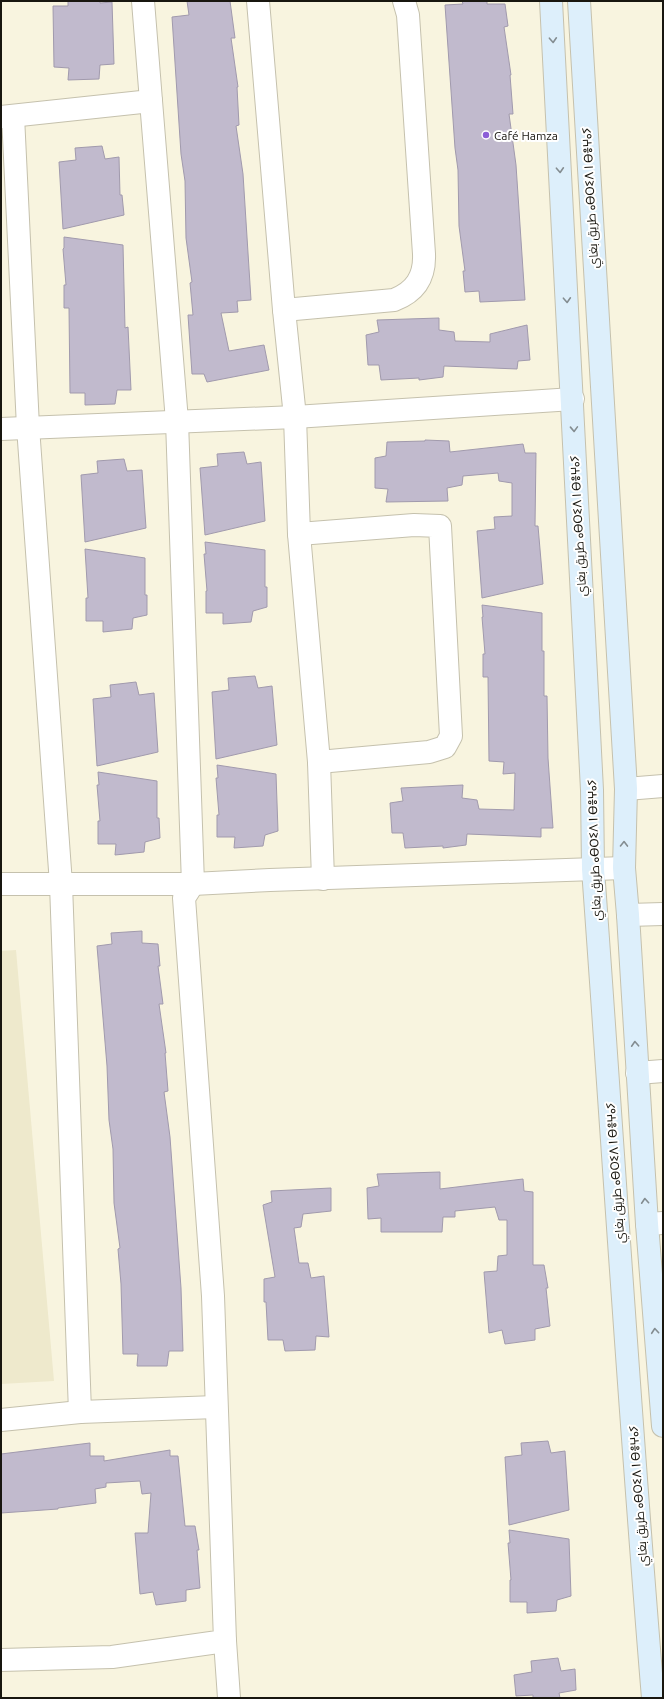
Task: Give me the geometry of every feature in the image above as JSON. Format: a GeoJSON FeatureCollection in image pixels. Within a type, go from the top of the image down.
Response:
{"type":"FeatureCollection","features":[{"type":"Feature","properties":{"kind":"main road","name":"طريق بغاي ⴰⴱⵔⵉⴷ ⵏ ⴱⴻⵖⴰⵢ"},"geometry":{"type":"LineString","coordinates":[[551,1],[592,790],[593,869],[632,1408],[637,1503],[653,1698]]}},
{"type":"Feature","properties":{"kind":"main road","name":"طريق بغاي ⴰⴱⵔⵉⴷ ⵏ ⴱⴻⵖⴰⵢ"},"geometry":{"type":"LineString","coordinates":[[579,1],[626,789],[624,868],[637,1073],[655,1223],[663,1426]]}},
{"type":"Feature","properties":{"kind":"street"},"geometry":{"type":"LineString","coordinates":[[143,1],[177,421],[193,884],[184,898],[213,1296],[225,1641],[229,1698]]}},
{"type":"Feature","properties":{"kind":"street"},"geometry":{"type":"LineString","coordinates":[[258,1],[284,310],[295,417],[299,534],[319,762],[323,879]]}},
{"type":"Feature","properties":{"kind":"street"},"geometry":{"type":"LineString","coordinates":[[284,310],[394,300],[404,296],[412,290],[419,282],[423,272],[425,262],[408,15],[404,1]]}},
{"type":"Feature","properties":{"kind":"street"},"geometry":{"type":"LineString","coordinates":[[80,1412],[61,884],[7,117],[151,102]]}},
{"type":"Feature","properties":{"kind":"street"},"geometry":{"type":"LineString","coordinates":[[1,429],[295,417],[572,399]]}},
{"type":"Feature","properties":{"kind":"street"},"geometry":{"type":"LineString","coordinates":[[299,534],[414,525],[440,526],[450,736],[445,748],[429,752],[319,762]]}},
{"type":"Feature","properties":{"kind":"street"},"geometry":{"type":"LineString","coordinates":[[626,789],[663,786]]}},
{"type":"Feature","properties":{"kind":"street"},"geometry":{"type":"LineString","coordinates":[[1,884],[193,884],[624,868]]}},
{"type":"Feature","properties":{"kind":"street"},"geometry":{"type":"LineString","coordinates":[[628,915],[663,914]]}},
{"type":"Feature","properties":{"kind":"street"},"geometry":{"type":"LineString","coordinates":[[637,1073],[663,1071]]}},
{"type":"Feature","properties":{"kind":"street"},"geometry":{"type":"LineString","coordinates":[[1,1420],[80,1412],[216,1407]]}},
{"type":"Feature","properties":{"kind":"street"},"geometry":{"type":"LineString","coordinates":[[1,1660],[112,1657],[225,1641]]}},
{"type":"Feature","properties":{"kind":"shaded area"},"geometry":{"type":"Polygon","coordinates":[[[16,950],[54,1381],[1,1384],[1,951],[16,950]]]}},
{"type":"Feature","properties":{"kind":"building"},"geometry":{"type":"Polygon","coordinates":[[[68,1],[100,1],[100,3],[112,2],[114,64],[100,65],[99,79],[68,80],[69,68],[54,67],[53,6],[68,6],[68,1]]]}},
{"type":"Feature","properties":{"kind":"building"},"geometry":{"type":"Polygon","coordinates":[[[187,1],[230,1],[235,38],[231,38],[238,87],[239,125],[236,126],[243,174],[251,300],[237,301],[238,312],[221,313],[229,351],[264,345],[269,370],[207,382],[204,374],[192,374],[188,315],[193,315],[190,283],[192,282],[186,238],[185,181],[181,154],[172,17],[189,15],[187,1]]]}},
{"type":"Feature","properties":{"kind":"building"},"geometry":{"type":"Polygon","coordinates":[[[462,1],[487,1],[487,4],[505,4],[508,26],[504,27],[511,75],[513,114],[509,114],[516,165],[525,300],[480,302],[479,291],[465,292],[463,271],[465,271],[459,226],[458,170],[455,148],[445,5],[463,4],[462,1]]]}},
{"type":"Feature","properties":{"kind":"building"},"geometry":{"type":"Polygon","coordinates":[[[102,146],[105,159],[119,157],[120,195],[122,195],[124,215],[63,229],[59,162],[76,160],[75,148],[102,146]]]}},
{"type":"Feature","properties":{"kind":"building"},"geometry":{"type":"Polygon","coordinates":[[[64,237],[123,245],[125,328],[128,327],[131,390],[117,390],[115,404],[85,405],[85,393],[70,393],[69,308],[64,308],[64,285],[66,285],[63,249],[64,237]]]}},
{"type":"Feature","properties":{"kind":"building"},"geometry":{"type":"Polygon","coordinates":[[[439,318],[439,330],[454,332],[455,341],[490,342],[490,334],[527,325],[530,360],[518,361],[517,369],[444,366],[443,377],[419,380],[419,378],[381,380],[379,365],[368,365],[366,335],[379,332],[377,320],[439,318]]]}},
{"type":"Feature","properties":{"kind":"building"},"geometry":{"type":"Polygon","coordinates":[[[425,440],[449,441],[450,452],[523,444],[525,453],[536,453],[535,526],[538,526],[543,584],[482,598],[477,531],[495,529],[494,517],[512,516],[512,483],[499,481],[498,473],[463,476],[462,485],[447,488],[448,501],[386,502],[388,489],[375,488],[375,458],[386,456],[387,442],[425,440]]]}},
{"type":"Feature","properties":{"kind":"building"},"geometry":{"type":"Polygon","coordinates":[[[244,452],[247,464],[261,462],[265,521],[205,535],[200,468],[218,466],[217,454],[244,452]]]}},
{"type":"Feature","properties":{"kind":"building"},"geometry":{"type":"Polygon","coordinates":[[[124,459],[127,471],[142,470],[146,528],[85,542],[81,475],[98,473],[97,461],[124,459]]]}},
{"type":"Feature","properties":{"kind":"building"},"geometry":{"type":"Polygon","coordinates":[[[205,542],[265,550],[265,587],[267,587],[267,607],[253,611],[251,622],[223,624],[223,613],[206,613],[207,591],[204,554],[206,554],[205,542]]]}},
{"type":"Feature","properties":{"kind":"building"},"geometry":{"type":"Polygon","coordinates":[[[85,549],[145,558],[145,595],[147,595],[147,615],[133,618],[132,629],[103,632],[103,621],[86,621],[86,598],[88,598],[85,549]]]}},
{"type":"Feature","properties":{"kind":"building"},"geometry":{"type":"Polygon","coordinates":[[[482,605],[542,613],[544,696],[547,696],[548,758],[553,828],[541,828],[541,837],[467,834],[466,845],[443,848],[443,846],[405,848],[403,833],[392,833],[390,803],[403,801],[401,788],[463,785],[462,798],[477,800],[479,809],[514,810],[515,773],[503,774],[504,762],[489,761],[488,677],[483,677],[483,654],[485,654],[482,605]]]}},
{"type":"Feature","properties":{"kind":"building"},"geometry":{"type":"Polygon","coordinates":[[[255,676],[258,688],[272,686],[277,745],[216,759],[212,692],[229,690],[228,678],[255,676]]]}},
{"type":"Feature","properties":{"kind":"building"},"geometry":{"type":"Polygon","coordinates":[[[136,682],[139,695],[154,693],[158,752],[97,766],[93,699],[111,697],[110,685],[136,682]]]}},
{"type":"Feature","properties":{"kind":"building"},"geometry":{"type":"Polygon","coordinates":[[[217,765],[276,774],[278,831],[265,835],[263,846],[234,848],[235,837],[217,837],[217,815],[219,815],[216,778],[218,778],[217,765]]]}},
{"type":"Feature","properties":{"kind":"building"},"geometry":{"type":"Polygon","coordinates":[[[98,772],[157,781],[157,818],[159,818],[160,838],[145,842],[144,852],[115,855],[116,844],[98,844],[98,821],[100,821],[97,785],[99,785],[98,772]]]}},
{"type":"Feature","properties":{"kind":"building"},"geometry":{"type":"Polygon","coordinates":[[[142,931],[142,943],[158,944],[160,966],[158,966],[163,1004],[159,1004],[166,1053],[168,1091],[164,1092],[170,1137],[181,1288],[183,1351],[169,1351],[167,1366],[137,1366],[138,1354],[123,1354],[121,1284],[118,1249],[120,1248],[114,1203],[113,1149],[109,1120],[107,1066],[97,946],[112,944],[111,933],[142,931]]]}},
{"type":"Feature","properties":{"kind":"building"},"geometry":{"type":"Polygon","coordinates":[[[440,1172],[440,1189],[523,1179],[524,1191],[533,1192],[533,1265],[544,1265],[548,1288],[546,1288],[550,1326],[535,1329],[535,1340],[505,1344],[502,1330],[489,1333],[484,1272],[497,1271],[498,1256],[507,1255],[507,1220],[499,1220],[495,1207],[455,1211],[455,1217],[443,1217],[442,1232],[381,1232],[381,1218],[368,1219],[367,1188],[379,1186],[377,1174],[440,1172]]]}},
{"type":"Feature","properties":{"kind":"building"},"geometry":{"type":"Polygon","coordinates":[[[331,1188],[331,1211],[303,1214],[301,1227],[294,1228],[299,1263],[308,1263],[311,1278],[324,1276],[329,1337],[316,1336],[315,1350],[285,1351],[283,1340],[268,1340],[266,1302],[264,1302],[264,1279],[275,1277],[263,1205],[272,1202],[271,1191],[331,1188]]]}},
{"type":"Feature","properties":{"kind":"building"},"geometry":{"type":"Polygon","coordinates":[[[548,1441],[551,1453],[565,1451],[569,1510],[509,1525],[505,1457],[522,1455],[521,1443],[548,1441]]]}},
{"type":"Feature","properties":{"kind":"building"},"geometry":{"type":"Polygon","coordinates":[[[90,1443],[90,1456],[104,1456],[104,1461],[170,1450],[170,1456],[178,1456],[185,1526],[195,1526],[199,1550],[197,1550],[200,1588],[186,1590],[186,1601],[156,1605],[153,1592],[140,1594],[135,1533],[148,1533],[151,1493],[142,1494],[140,1481],[106,1483],[106,1487],[95,1489],[96,1503],[58,1509],[1,1513],[1,1454],[90,1443]]]}},
{"type":"Feature","properties":{"kind":"building"},"geometry":{"type":"Polygon","coordinates":[[[509,1530],[569,1539],[571,1596],[557,1600],[556,1611],[527,1613],[527,1602],[510,1602],[511,1580],[508,1543],[510,1543],[509,1530]]]}},
{"type":"Feature","properties":{"kind":"building"},"geometry":{"type":"Polygon","coordinates":[[[558,1658],[561,1671],[575,1669],[576,1690],[559,1693],[560,1698],[533,1698],[533,1695],[516,1696],[514,1675],[532,1672],[531,1661],[558,1658]]]}},
{"type":"Feature","properties":{"kind":"place","name":"Café Hamza"},"geometry":{"type":"Point","coordinates":[486,135]}}]}
